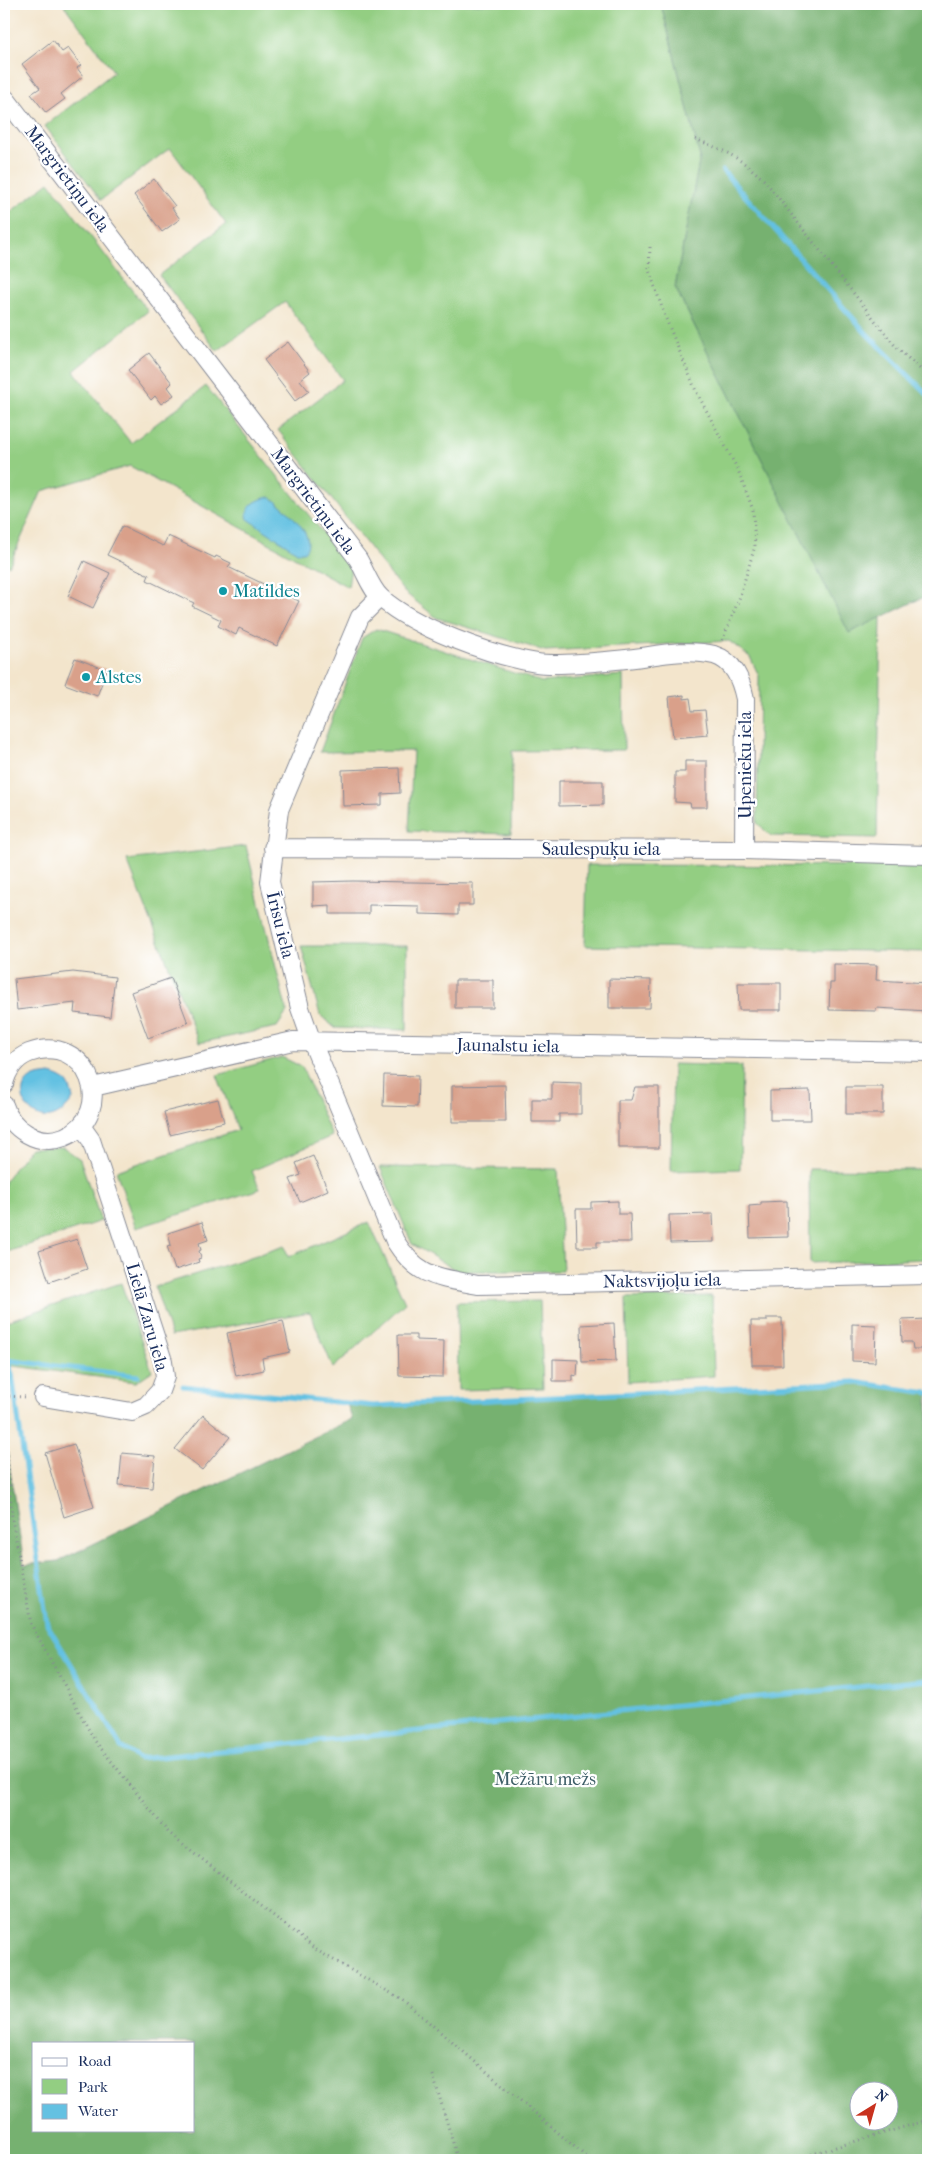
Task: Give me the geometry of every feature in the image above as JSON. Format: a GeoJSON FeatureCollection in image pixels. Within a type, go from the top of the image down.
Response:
{"type":"FeatureCollection","features":[{"type":"Feature","properties":{"kind":"street","name":"Margrietiņu iela"},"geometry":{"type":"LineString","coordinates":[[6,99],[358,559],[380,598],[428,628],[478,648],[538,664],[617,660],[695,652],[716,656]]}},
{"type":"Feature","properties":{"kind":"street","name":"Īrisu iela"},"geometry":{"type":"LineString","coordinates":[[380,598],[360,617],[280,810],[270,882],[300,1008],[312,1042],[395,1241],[404,1255]]}},
{"type":"Feature","properties":{"kind":"street","name":"Upenieku iela"},"geometry":{"type":"LineString","coordinates":[[716,656],[732,667],[741,681],[745,699],[744,850]]}},
{"type":"Feature","properties":{"kind":"street","name":"Saulespuķu iela"},"geometry":{"type":"LineString","coordinates":[[274,848],[744,850],[928,855]]}},
{"type":"Feature","properties":{"kind":"street","name":"Jaunalstu iela"},"geometry":{"type":"LineString","coordinates":[[93,1086],[293,1041],[928,1052]]}},
{"type":"Feature","properties":{"kind":"street"},"geometry":{"type":"LineString","coordinates":[[4,1084],[6,1073],[21,1056],[43,1048],[66,1051],[84,1065],[93,1086],[92,1107],[81,1126],[63,1137],[42,1140],[22,1132],[7,1117],[4,1105]]}},
{"type":"Feature","properties":{"kind":"street","name":"Lielā Zaru iela"},"geometry":{"type":"LineString","coordinates":[[43,1397],[132,1412],[146,1406],[157,1396],[165,1377],[163,1361],[91,1140],[81,1126]]}},
{"type":"Feature","properties":{"kind":"street","name":"Naktsvijoļu iela"},"geometry":{"type":"LineString","coordinates":[[404,1255],[427,1274],[478,1285],[928,1275]]}},
{"type":"Feature","properties":{"kind":"path"},"geometry":{"type":"LineString","coordinates":[[695,138],[726,151],[743,161],[766,181],[896,347],[928,376]]}},
{"type":"Feature","properties":{"kind":"path"},"geometry":{"type":"LineString","coordinates":[[650,247],[649,270],[666,319],[696,391],[738,470],[753,510],[755,546],[739,599],[716,656]]}},
{"type":"Feature","properties":{"kind":"path"},"geometry":{"type":"LineString","coordinates":[[4,1396],[43,1397]]}},
{"type":"Feature","properties":{"kind":"path"},"geometry":{"type":"LineString","coordinates":[[4,1410],[12,1518],[31,1624],[94,1741],[168,1832],[318,1952],[403,2000],[590,2160]]}},
{"type":"Feature","properties":{"kind":"path"},"geometry":{"type":"LineString","coordinates":[[433,2075],[458,2160]]}},
{"type":"Feature","properties":{"kind":"path"},"geometry":{"type":"LineString","coordinates":[[792,2160],[928,2120]]}},
{"type":"Feature","properties":{"kind":"green space"},"geometry":{"type":"Polygon","coordinates":[[[63,4],[661,4],[700,157],[675,287],[849,632],[881,617],[877,838],[771,836],[757,823],[759,676],[750,657],[729,641],[545,651],[437,618],[404,592],[278,430],[343,380],[285,302],[217,351],[159,275],[226,224],[170,148],[101,200],[45,126],[114,72],[63,4]]]}},
{"type":"Feature","properties":{"kind":"green space"},"geometry":{"type":"Polygon","coordinates":[[[661,4],[928,4],[928,595],[849,633],[675,287],[700,157],[661,4]]]}},
{"type":"Feature","properties":{"kind":"green space"},"geometry":{"type":"Polygon","coordinates":[[[49,182],[148,311],[74,371],[131,443],[206,386],[351,568],[348,587],[130,466],[42,491],[9,566],[4,563],[4,217],[49,182]]]}},
{"type":"Feature","properties":{"kind":"green space"},"geometry":{"type":"Polygon","coordinates":[[[376,629],[542,682],[623,675],[624,750],[512,751],[511,834],[409,831],[413,751],[320,752],[362,638],[376,629]]]}},
{"type":"Feature","properties":{"kind":"green space"},"geometry":{"type":"Polygon","coordinates":[[[246,846],[287,1012],[277,1027],[199,1043],[127,860],[246,846]]]}},
{"type":"Feature","properties":{"kind":"green space"},"geometry":{"type":"Polygon","coordinates":[[[587,865],[928,866],[928,952],[585,946],[587,865]]]}},
{"type":"Feature","properties":{"kind":"green space"},"geometry":{"type":"Polygon","coordinates":[[[301,946],[407,946],[407,1030],[335,1028],[320,1015],[301,946]]]}},
{"type":"Feature","properties":{"kind":"green space"},"geometry":{"type":"Polygon","coordinates":[[[282,1057],[302,1067],[332,1136],[252,1171],[260,1189],[136,1228],[116,1171],[238,1130],[217,1075],[282,1057]]]}},
{"type":"Feature","properties":{"kind":"green space"},"geometry":{"type":"Polygon","coordinates":[[[673,1064],[742,1066],[740,1169],[671,1171],[673,1064]]]}},
{"type":"Feature","properties":{"kind":"green space"},"geometry":{"type":"Polygon","coordinates":[[[63,1147],[80,1159],[101,1221],[4,1253],[4,1182],[30,1148],[63,1147]]]}},
{"type":"Feature","properties":{"kind":"green space"},"geometry":{"type":"Polygon","coordinates":[[[380,1167],[558,1169],[563,1271],[457,1271],[412,1244],[380,1167]]]}},
{"type":"Feature","properties":{"kind":"green space"},"geometry":{"type":"Polygon","coordinates":[[[809,1169],[928,1170],[928,1259],[810,1263],[809,1169]]]}},
{"type":"Feature","properties":{"kind":"green space"},"geometry":{"type":"Polygon","coordinates":[[[369,1222],[405,1303],[333,1368],[310,1312],[171,1336],[155,1287],[285,1246],[288,1257],[369,1222]]]}},
{"type":"Feature","properties":{"kind":"green space"},"geometry":{"type":"Polygon","coordinates":[[[121,1283],[152,1371],[136,1382],[7,1365],[4,1362],[4,1322],[121,1283]]]}},
{"type":"Feature","properties":{"kind":"green space"},"geometry":{"type":"Polygon","coordinates":[[[712,1296],[714,1376],[628,1382],[626,1298],[712,1296]]]}},
{"type":"Feature","properties":{"kind":"green space"},"geometry":{"type":"Polygon","coordinates":[[[540,1301],[543,1388],[458,1390],[457,1302],[540,1301]]]}},
{"type":"Feature","properties":{"kind":"green space","name":"Mežāru mežs"},"geometry":{"type":"Polygon","coordinates":[[[854,1382],[928,1393],[928,2160],[4,2160],[4,1429],[24,1565],[58,1561],[352,1419],[347,1404],[373,1406],[854,1382]]]}},
{"type":"Feature","properties":{"kind":"water"},"geometry":{"type":"Polygon","coordinates":[[[270,497],[298,522],[303,530],[308,546],[304,552],[297,552],[248,519],[248,511],[253,504],[261,499],[270,497]]]}},
{"type":"Feature","properties":{"kind":"water"},"geometry":{"type":"Polygon","coordinates":[[[50,1074],[64,1079],[69,1085],[73,1099],[61,1112],[49,1117],[39,1116],[30,1110],[25,1102],[23,1093],[26,1084],[34,1077],[50,1074]]]}},
{"type":"Feature","properties":{"kind":"building"},"geometry":{"type":"Polygon","coordinates":[[[53,40],[62,52],[68,48],[81,65],[77,68],[83,76],[61,94],[65,99],[46,113],[31,94],[40,88],[22,64],[53,40]]]}},
{"type":"Feature","properties":{"kind":"building"},"geometry":{"type":"Polygon","coordinates":[[[154,179],[175,206],[172,208],[180,219],[162,232],[134,195],[154,179]]]}},
{"type":"Feature","properties":{"kind":"building"},"geometry":{"type":"Polygon","coordinates":[[[288,342],[310,372],[300,380],[309,391],[295,401],[264,360],[288,342]]]}},
{"type":"Feature","properties":{"kind":"building"},"geometry":{"type":"Polygon","coordinates":[[[149,353],[172,383],[168,387],[174,395],[161,404],[155,396],[151,400],[128,370],[149,353]]]}},
{"type":"Feature","properties":{"kind":"building","name":"Matildes"},"geometry":{"type":"Polygon","coordinates":[[[122,526],[163,546],[168,536],[215,558],[216,556],[231,563],[228,567],[299,601],[277,646],[239,628],[236,635],[218,626],[221,620],[192,606],[194,603],[147,580],[149,575],[107,555],[122,526]]]}},
{"type":"Feature","properties":{"kind":"building"},"geometry":{"type":"Polygon","coordinates":[[[84,561],[110,573],[93,608],[68,596],[84,561]]]}},
{"type":"Feature","properties":{"kind":"building","name":"Alstes"},"geometry":{"type":"Polygon","coordinates":[[[75,658],[107,670],[97,696],[65,684],[75,658]]]}},
{"type":"Feature","properties":{"kind":"building"},"geometry":{"type":"Polygon","coordinates":[[[684,695],[684,699],[690,698],[692,711],[705,710],[708,735],[673,738],[669,697],[684,695]]]}},
{"type":"Feature","properties":{"kind":"building"},"geometry":{"type":"Polygon","coordinates":[[[685,761],[707,761],[707,807],[691,807],[690,803],[675,802],[675,772],[685,772],[685,761]]]}},
{"type":"Feature","properties":{"kind":"building"},"geometry":{"type":"Polygon","coordinates":[[[399,768],[400,793],[382,794],[382,805],[343,806],[342,770],[399,768]]]}},
{"type":"Feature","properties":{"kind":"building"},"geometry":{"type":"Polygon","coordinates":[[[559,781],[603,781],[603,805],[559,806],[559,781]]]}},
{"type":"Feature","properties":{"kind":"building"},"geometry":{"type":"Polygon","coordinates":[[[313,882],[473,883],[473,905],[458,905],[458,915],[419,914],[419,906],[369,905],[369,914],[330,914],[330,905],[313,906],[313,882]]]}},
{"type":"Feature","properties":{"kind":"building"},"geometry":{"type":"Polygon","coordinates":[[[834,964],[877,965],[876,980],[928,983],[928,1011],[876,1008],[876,1011],[829,1010],[830,983],[834,983],[834,964]]]}},
{"type":"Feature","properties":{"kind":"building"},"geometry":{"type":"Polygon","coordinates":[[[73,972],[115,977],[110,1017],[74,1013],[75,1003],[17,1010],[14,979],[73,972]]]}},
{"type":"Feature","properties":{"kind":"building"},"geometry":{"type":"Polygon","coordinates":[[[171,978],[188,1023],[148,1038],[131,992],[171,978]]]}},
{"type":"Feature","properties":{"kind":"building"},"geometry":{"type":"Polygon","coordinates":[[[609,979],[651,980],[650,1008],[609,1008],[609,979]]]}},
{"type":"Feature","properties":{"kind":"building"},"geometry":{"type":"Polygon","coordinates":[[[455,980],[493,980],[493,1008],[455,1008],[455,980]]]}},
{"type":"Feature","properties":{"kind":"building"},"geometry":{"type":"Polygon","coordinates":[[[738,983],[781,983],[781,1010],[739,1010],[738,983]]]}},
{"type":"Feature","properties":{"kind":"building"},"geometry":{"type":"Polygon","coordinates":[[[384,1075],[418,1076],[417,1107],[383,1106],[384,1075]]]}},
{"type":"Feature","properties":{"kind":"building"},"geometry":{"type":"Polygon","coordinates":[[[552,1082],[581,1083],[581,1114],[559,1114],[559,1122],[532,1122],[532,1099],[552,1099],[552,1082]]]}},
{"type":"Feature","properties":{"kind":"building"},"geometry":{"type":"Polygon","coordinates":[[[505,1085],[506,1122],[452,1122],[452,1086],[505,1085]]]}},
{"type":"Feature","properties":{"kind":"building"},"geometry":{"type":"Polygon","coordinates":[[[635,1087],[659,1087],[659,1148],[618,1148],[618,1100],[631,1100],[635,1087]]]}},
{"type":"Feature","properties":{"kind":"building"},"geometry":{"type":"Polygon","coordinates":[[[846,1087],[883,1087],[883,1114],[846,1114],[846,1087]]]}},
{"type":"Feature","properties":{"kind":"building"},"geometry":{"type":"Polygon","coordinates":[[[810,1090],[811,1120],[770,1120],[770,1091],[810,1090]]]}},
{"type":"Feature","properties":{"kind":"building"},"geometry":{"type":"Polygon","coordinates":[[[218,1099],[224,1122],[170,1135],[164,1112],[218,1099]]]}},
{"type":"Feature","properties":{"kind":"building"},"geometry":{"type":"Polygon","coordinates":[[[313,1156],[328,1190],[300,1202],[290,1179],[301,1175],[296,1163],[313,1156]]]}},
{"type":"Feature","properties":{"kind":"building"},"geometry":{"type":"Polygon","coordinates":[[[618,1201],[618,1214],[630,1214],[631,1242],[597,1242],[597,1247],[577,1247],[576,1209],[591,1209],[591,1202],[618,1201]]]}},
{"type":"Feature","properties":{"kind":"building"},"geometry":{"type":"Polygon","coordinates":[[[787,1201],[788,1237],[750,1238],[749,1206],[761,1205],[761,1202],[787,1201]]]}},
{"type":"Feature","properties":{"kind":"building"},"geometry":{"type":"Polygon","coordinates":[[[713,1214],[714,1242],[670,1243],[669,1215],[713,1214]]]}},
{"type":"Feature","properties":{"kind":"building"},"geometry":{"type":"Polygon","coordinates":[[[202,1222],[208,1240],[199,1243],[201,1258],[198,1259],[199,1262],[175,1270],[167,1246],[171,1245],[168,1233],[202,1222]]]}},
{"type":"Feature","properties":{"kind":"building"},"geometry":{"type":"Polygon","coordinates":[[[77,1239],[87,1269],[49,1282],[39,1251],[77,1239]]]}},
{"type":"Feature","properties":{"kind":"building"},"geometry":{"type":"Polygon","coordinates":[[[767,1318],[782,1318],[783,1365],[752,1365],[751,1321],[767,1321],[767,1318]]]}},
{"type":"Feature","properties":{"kind":"building"},"geometry":{"type":"Polygon","coordinates":[[[928,1319],[928,1349],[913,1349],[912,1342],[902,1342],[901,1320],[928,1319]]]}},
{"type":"Feature","properties":{"kind":"building"},"geometry":{"type":"Polygon","coordinates":[[[283,1321],[290,1352],[262,1358],[264,1370],[236,1376],[227,1333],[283,1321]]]}},
{"type":"Feature","properties":{"kind":"building"},"geometry":{"type":"Polygon","coordinates":[[[614,1323],[616,1361],[582,1362],[581,1325],[614,1323]]]}},
{"type":"Feature","properties":{"kind":"building"},"geometry":{"type":"Polygon","coordinates":[[[852,1324],[876,1325],[875,1362],[852,1361],[852,1324]]]}},
{"type":"Feature","properties":{"kind":"building"},"geometry":{"type":"Polygon","coordinates":[[[398,1335],[416,1335],[416,1340],[444,1341],[443,1377],[399,1376],[398,1335]]]}},
{"type":"Feature","properties":{"kind":"building"},"geometry":{"type":"Polygon","coordinates":[[[553,1359],[578,1360],[577,1376],[573,1375],[573,1381],[553,1381],[553,1359]]]}},
{"type":"Feature","properties":{"kind":"building"},"geometry":{"type":"Polygon","coordinates":[[[203,1415],[230,1437],[202,1470],[175,1449],[203,1415]]]}},
{"type":"Feature","properties":{"kind":"building"},"geometry":{"type":"Polygon","coordinates":[[[74,1444],[94,1507],[64,1517],[45,1453],[74,1444]]]}},
{"type":"Feature","properties":{"kind":"building"},"geometry":{"type":"Polygon","coordinates":[[[122,1453],[155,1456],[152,1488],[119,1485],[122,1453]]]}},
{"type":"Feature","properties":{"kind":"waterway"},"geometry":{"type":"LineString","coordinates":[[723,171],[866,333],[928,395]]}},
{"type":"Feature","properties":{"kind":"waterway"},"geometry":{"type":"LineString","coordinates":[[4,1352],[12,1374],[47,1624],[121,1747],[139,1759],[928,1680]]}},
{"type":"Feature","properties":{"kind":"waterway"},"geometry":{"type":"LineString","coordinates":[[6,1360],[138,1376]]}},
{"type":"Feature","properties":{"kind":"waterway"},"geometry":{"type":"LineString","coordinates":[[183,1386],[373,1406],[854,1382],[928,1393]]}},
{"type":"Feature","properties":{"kind":"place","name":"Matildes"},"geometry":{"type":"Point","coordinates":[223,591]}},
{"type":"Feature","properties":{"kind":"place","name":"Alstes"},"geometry":{"type":"Point","coordinates":[86,677]}}]}
